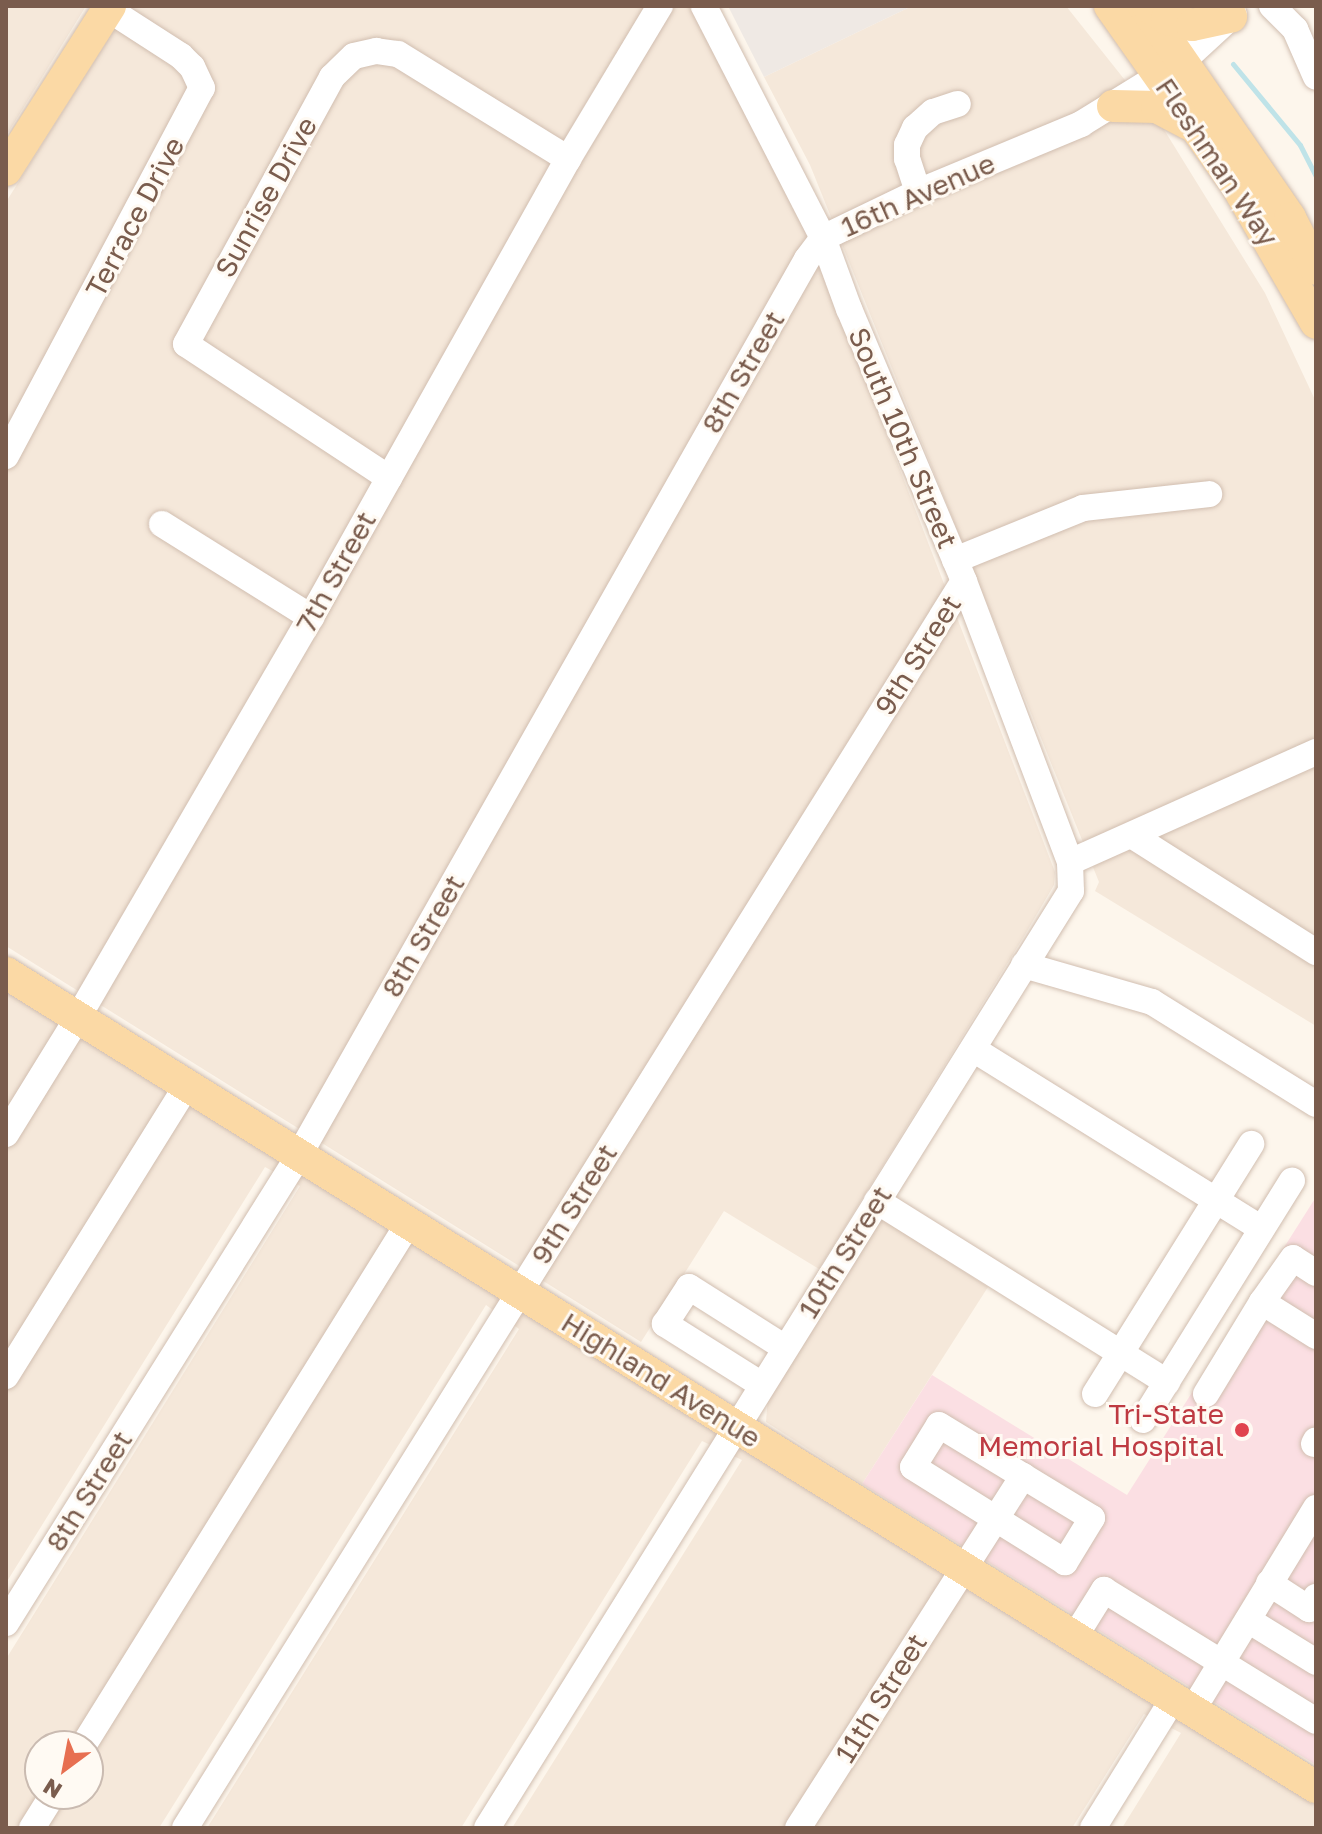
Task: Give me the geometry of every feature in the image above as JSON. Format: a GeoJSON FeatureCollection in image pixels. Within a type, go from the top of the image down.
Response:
{"type":"FeatureCollection","features":[{"type":"Feature","properties":{"kind":"main road","name":"Fleshman Way"},"geometry":{"type":"LineString","coordinates":[[1110,6],[1171,69],[1290,218],[1316,269]]}},
{"type":"Feature","properties":{"kind":"main road","name":"Fleshman Way"},"geometry":{"type":"LineString","coordinates":[[1146,6],[1194,127],[1274,245],[1316,323]]}},
{"type":"Feature","properties":{"kind":"main road"},"geometry":{"type":"LineString","coordinates":[[1146,6],[1167,19],[1192,25],[1236,11]]}},
{"type":"Feature","properties":{"kind":"main road"},"geometry":{"type":"LineString","coordinates":[[6,170],[109,8]]}},
{"type":"Feature","properties":{"kind":"main road"},"geometry":{"type":"LineString","coordinates":[[1113,106],[1157,107],[1194,127]]}},
{"type":"Feature","properties":{"kind":"main road","name":"Highland Avenue"},"geometry":{"type":"LineString","coordinates":[[6,973],[1316,1787]]}},
{"type":"Feature","properties":{"kind":"street","name":"7th Street"},"geometry":{"type":"LineString","coordinates":[[6,1134],[77,1019],[311,617],[568,159],[660,6]]}},
{"type":"Feature","properties":{"kind":"street","name":"16th Avenue"},"geometry":{"type":"LineString","coordinates":[[704,6],[823,238],[918,192],[1081,124],[1171,69],[1236,11]]}},
{"type":"Feature","properties":{"kind":"street"},"geometry":{"type":"LineString","coordinates":[[1272,6],[1295,29],[1316,77]]}},
{"type":"Feature","properties":{"kind":"street","name":"Terrace Drive"},"geometry":{"type":"LineString","coordinates":[[6,456],[202,88],[192,67],[181,56],[109,8]]}},
{"type":"Feature","properties":{"kind":"street","name":"Sunrise Drive"},"geometry":{"type":"LineString","coordinates":[[389,478],[186,344],[332,77],[354,56],[376,51],[398,54],[568,159]]}},
{"type":"Feature","properties":{"kind":"street"},"geometry":{"type":"LineString","coordinates":[[918,192],[907,159],[907,145],[915,128],[933,112],[958,104]]}},
{"type":"Feature","properties":{"kind":"street","name":"South 10th Street"},"geometry":{"type":"LineString","coordinates":[[823,238],[849,309],[959,570],[1070,862]]}},
{"type":"Feature","properties":{"kind":"street","name":"8th Street"},"geometry":{"type":"LineString","coordinates":[[6,1623],[298,1157],[807,259],[823,238]]}},
{"type":"Feature","properties":{"kind":"street"},"geometry":{"type":"LineString","coordinates":[[959,570],[1083,508],[1209,494]]}},
{"type":"Feature","properties":{"kind":"street"},"geometry":{"type":"LineString","coordinates":[[162,524],[311,617]]}},
{"type":"Feature","properties":{"kind":"street","name":"9th Street"},"geometry":{"type":"LineString","coordinates":[[185,1828],[519,1292],[959,570]]}},
{"type":"Feature","properties":{"kind":"street"},"geometry":{"type":"LineString","coordinates":[[1070,862],[1316,752]]}},
{"type":"Feature","properties":{"kind":"street"},"geometry":{"type":"LineString","coordinates":[[1133,836],[1316,952]]}},
{"type":"Feature","properties":{"kind":"street","name":"10th Street"},"geometry":{"type":"LineString","coordinates":[[487,1828],[1071,891],[1070,862]]}},
{"type":"Feature","properties":{"kind":"street"},"geometry":{"type":"LineString","coordinates":[[1024,965],[1152,1002],[1316,1104]]}},
{"type":"Feature","properties":{"kind":"street"},"geometry":{"type":"LineString","coordinates":[[973,1049],[1262,1229]]}},
{"type":"Feature","properties":{"kind":"street"},"geometry":{"type":"LineString","coordinates":[[6,1376],[186,1087]]}},
{"type":"Feature","properties":{"kind":"street"},"geometry":{"type":"LineString","coordinates":[[1095,1394],[1251,1144]]}},
{"type":"Feature","properties":{"kind":"street"},"geometry":{"type":"LineString","coordinates":[[1143,1420],[1292,1181]]}},
{"type":"Feature","properties":{"kind":"street"},"geometry":{"type":"LineString","coordinates":[[877,1201],[1167,1382]]}},
{"type":"Feature","properties":{"kind":"street"},"geometry":{"type":"LineString","coordinates":[[93,1730],[408,1224]]}},
{"type":"Feature","properties":{"kind":"street"},"geometry":{"type":"LineString","coordinates":[[1206,1394],[1262,1302],[1293,1258],[1313,1264]]}},
{"type":"Feature","properties":{"kind":"street"},"geometry":{"type":"LineString","coordinates":[[762,1385],[665,1324],[689,1287],[785,1348]]}},
{"type":"Feature","properties":{"kind":"street"},"geometry":{"type":"LineString","coordinates":[[1262,1302],[1316,1336]]}},
{"type":"Feature","properties":{"kind":"street"},"geometry":{"type":"LineString","coordinates":[[939,1425],[1092,1518],[1065,1562],[995,1519],[913,1467],[939,1425]]}},
{"type":"Feature","properties":{"kind":"street","name":"11th Street"},"geometry":{"type":"LineString","coordinates":[[798,1828],[1023,1476]]}},
{"type":"Feature","properties":{"kind":"street"},"geometry":{"type":"LineString","coordinates":[[1093,1828],[1183,1705],[1221,1663],[1269,1583],[1314,1517]]}},
{"type":"Feature","properties":{"kind":"street"},"geometry":{"type":"LineString","coordinates":[[1269,1583],[1309,1609],[1316,1597]]}},
{"type":"Feature","properties":{"kind":"street"},"geometry":{"type":"LineString","coordinates":[[1074,1638],[1104,1590],[1316,1721]]}},
{"type":"Feature","properties":{"kind":"street"},"geometry":{"type":"LineString","coordinates":[[1248,1620],[1316,1662]]}},
{"type":"Feature","properties":{"kind":"street"},"geometry":{"type":"LineString","coordinates":[[32,1828],[43,1810]]}},
{"type":"Feature","properties":{"kind":"shaded area"},"geometry":{"type":"Polygon","coordinates":[[[6,6],[86,6],[6,136],[6,6]]]}},
{"type":"Feature","properties":{"kind":"shaded area"},"geometry":{"type":"Polygon","coordinates":[[[129,6],[692,6],[803,218],[1055,872],[1054,885],[1023,938],[819,1269],[724,1211],[641,1342],[6,946],[6,202],[129,6]]]}},
{"type":"Feature","properties":{"kind":"shaded area"},"geometry":{"type":"Polygon","coordinates":[[[728,6],[912,6],[764,77],[728,6]]]}},
{"type":"Feature","properties":{"kind":"shaded area"},"geometry":{"type":"Polygon","coordinates":[[[912,6],[1066,6],[1163,128],[1265,293],[1316,402],[1316,1026],[1095,891],[1099,882],[810,165],[764,77],[912,6]]]}},
{"type":"Feature","properties":{"kind":"shaded area"},"geometry":{"type":"Polygon","coordinates":[[[6,972],[1316,1788],[1316,1828],[1122,1828],[1181,1733],[1144,1714],[1072,1828],[512,1828],[742,1460],[702,1441],[461,1828],[207,1828],[519,1329],[486,1305],[159,1828],[6,1828],[6,1659],[300,1186],[265,1167],[6,1583],[6,972]]]}},
{"type":"Feature","properties":{"kind":"shaded area","name":"Tri-State Memorial Hospital"},"geometry":{"type":"Polygon","coordinates":[[[1316,1197],[1316,1765],[862,1484],[932,1375],[1127,1495],[1316,1197]]]}},
{"type":"Feature","properties":{"kind":"shaded area"},"geometry":{"type":"Polygon","coordinates":[[[882,1219],[988,1287],[862,1484],[766,1422],[768,1396],[882,1219]]]}},
{"type":"Feature","properties":{"kind":"waterway"},"geometry":{"type":"LineString","coordinates":[[1233,64],[1300,145],[1316,177]]}},
{"type":"Feature","properties":{"kind":"place","name":"Tri-State Memorial Hospital"},"geometry":{"type":"Point","coordinates":[1242,1430]}}]}
